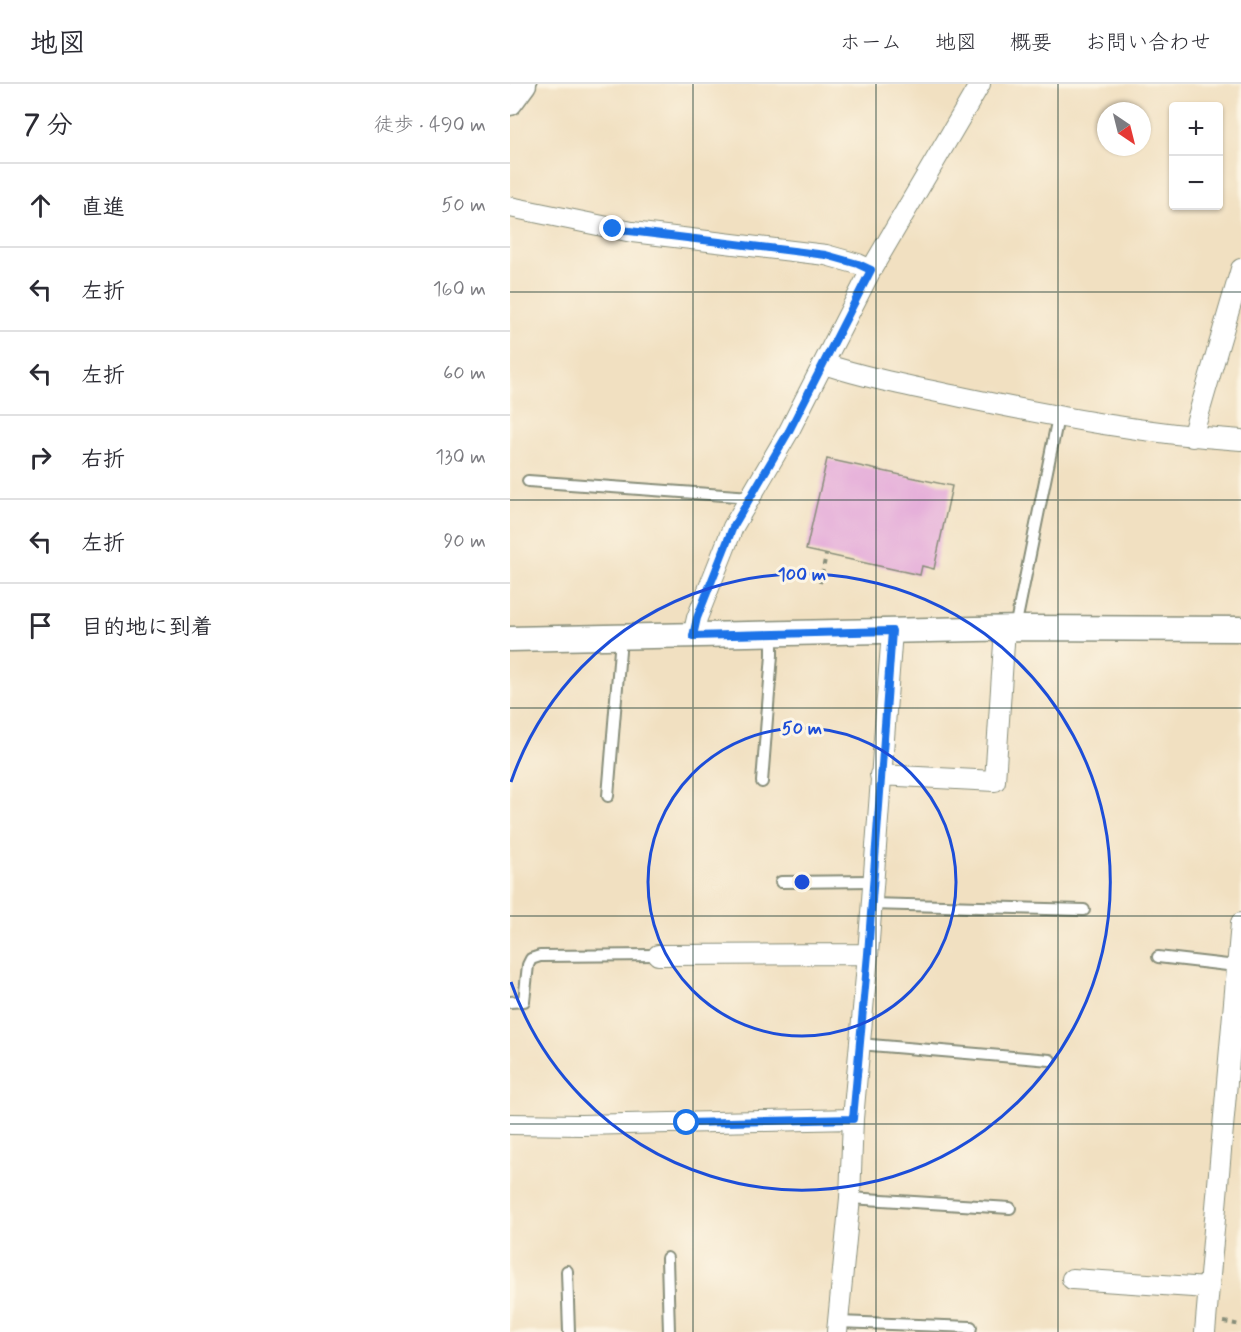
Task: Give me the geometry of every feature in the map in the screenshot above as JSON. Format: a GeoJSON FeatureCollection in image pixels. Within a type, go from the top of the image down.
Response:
{"type":"FeatureCollection","features":[{"type":"Feature","properties":{"kind":"street"},"geometry":{"type":"LineString","coordinates":[[510,103],[524,84]]}},
{"type":"Feature","properties":{"kind":"street"},"geometry":{"type":"LineString","coordinates":[[693,636],[697,618],[733,527],[789,431],[871,270],[980,84]]}},
{"type":"Feature","properties":{"kind":"street"},"geometry":{"type":"LineString","coordinates":[[510,207],[632,232],[826,255],[871,270]]}},
{"type":"Feature","properties":{"kind":"street"},"geometry":{"type":"LineString","coordinates":[[1192,437],[1241,269]]}},
{"type":"Feature","properties":{"kind":"street"},"geometry":{"type":"LineString","coordinates":[[824,364],[1058,417],[1192,437],[1241,440]]}},
{"type":"Feature","properties":{"kind":"street"},"geometry":{"type":"LineString","coordinates":[[880,775],[995,781],[1010,628]]}},
{"type":"Feature","properties":{"kind":"street"},"geometry":{"type":"LineString","coordinates":[[510,639],[1010,628],[1241,629]]}},
{"type":"Feature","properties":{"kind":"street"},"geometry":{"type":"LineString","coordinates":[[838,1327],[850,1198],[853,1119],[868,954],[892,631]]}},
{"type":"Feature","properties":{"kind":"street"},"geometry":{"type":"LineString","coordinates":[[1205,1332],[1236,1041],[1241,923]]}},
{"type":"Feature","properties":{"kind":"street"},"geometry":{"type":"LineString","coordinates":[[658,955],[868,954]]}},
{"type":"Feature","properties":{"kind":"street"},"geometry":{"type":"LineString","coordinates":[[510,1124],[853,1119]]}},
{"type":"Feature","properties":{"kind":"street"},"geometry":{"type":"LineString","coordinates":[[1072,1279],[1208,1288]]}},
{"type":"Feature","properties":{"kind":"lane"},"geometry":{"type":"LineString","coordinates":[[1010,628],[1058,417]]}},
{"type":"Feature","properties":{"kind":"lane"},"geometry":{"type":"LineString","coordinates":[[528,481],[750,497]]}},
{"type":"Feature","properties":{"kind":"lane"},"geometry":{"type":"LineString","coordinates":[[762,782],[772,634]]}},
{"type":"Feature","properties":{"kind":"lane"},"geometry":{"type":"LineString","coordinates":[[608,796],[621,661],[621,638]]}},
{"type":"Feature","properties":{"kind":"lane"},"geometry":{"type":"LineString","coordinates":[[781,882],[873,881]]}},
{"type":"Feature","properties":{"kind":"lane"},"geometry":{"type":"LineString","coordinates":[[871,904],[1084,910]]}},
{"type":"Feature","properties":{"kind":"lane"},"geometry":{"type":"LineString","coordinates":[[1158,957],[1239,953]]}},
{"type":"Feature","properties":{"kind":"lane"},"geometry":{"type":"LineString","coordinates":[[510,1002],[524,1001],[528,965],[531,959],[540,956],[658,955]]}},
{"type":"Feature","properties":{"kind":"lane"},"geometry":{"type":"LineString","coordinates":[[859,1044],[1050,1060]]}},
{"type":"Feature","properties":{"kind":"lane"},"geometry":{"type":"LineString","coordinates":[[850,1198],[1010,1208]]}},
{"type":"Feature","properties":{"kind":"lane"},"geometry":{"type":"LineString","coordinates":[[667,1258],[669,1332]]}},
{"type":"Feature","properties":{"kind":"lane"},"geometry":{"type":"LineString","coordinates":[[567,1271],[569,1332]]}},
{"type":"Feature","properties":{"kind":"lane"},"geometry":{"type":"LineString","coordinates":[[838,1327],[971,1327],[970,1332]]}},
{"type":"Feature","properties":{"kind":"path"},"geometry":{"type":"LineString","coordinates":[[820,583],[826,555]]}},
{"type":"Feature","properties":{"kind":"building"},"geometry":{"type":"Polygon","coordinates":[[[827,459],[952,486],[934,569],[922,566],[920,575],[806,550],[827,459]]]}},
{"type":"Feature","properties":{"kind":"route"},"geometry":{"type":"LineString","coordinates":[[613,229],[826,255],[871,270],[789,431],[733,527],[697,618],[693,636],[892,631],[868,954],[853,1119],[687,1123]]}}]}
